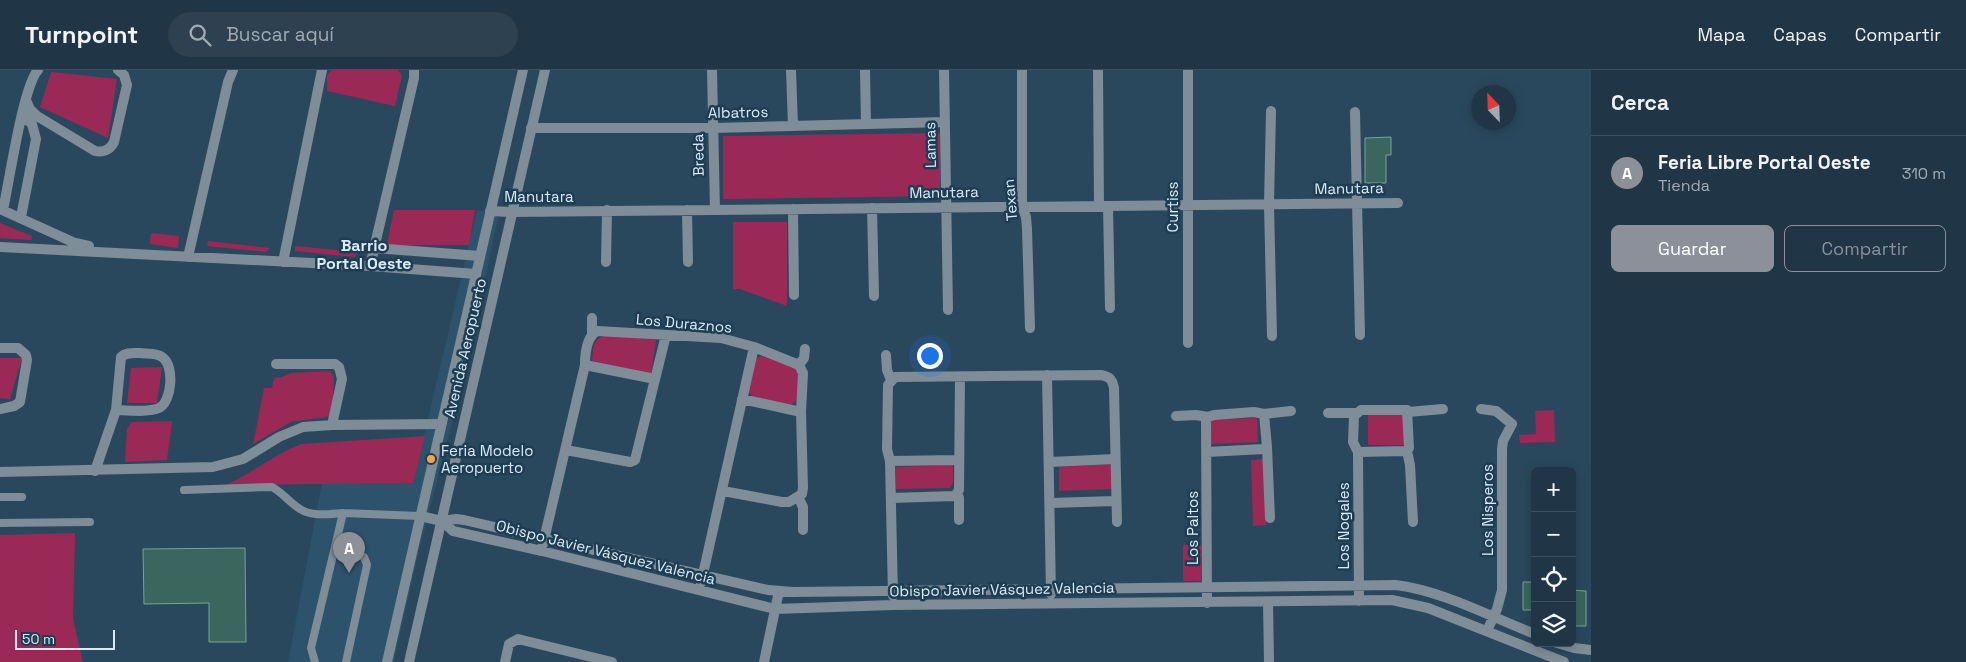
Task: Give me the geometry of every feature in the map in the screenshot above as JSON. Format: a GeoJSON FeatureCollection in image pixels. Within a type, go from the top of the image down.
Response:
{"type":"FeatureCollection","features":[{"type":"Feature","properties":{"kind":"street"},"geometry":{"type":"LineString","coordinates":[[38,70],[32,79],[26,100],[1,209],[74,244],[122,253]]}},
{"type":"Feature","properties":{"kind":"street"},"geometry":{"type":"LineString","coordinates":[[26,100],[33,113],[95,151],[102,152],[111,148],[114,142],[127,90],[126,78],[118,70]]}},
{"type":"Feature","properties":{"kind":"street"},"geometry":{"type":"LineString","coordinates":[[188,257],[228,82],[233,70]]}},
{"type":"Feature","properties":{"kind":"street"},"geometry":{"type":"LineString","coordinates":[[283,262],[322,70]]}},
{"type":"Feature","properties":{"kind":"street"},"geometry":{"type":"LineString","coordinates":[[370,266],[414,78],[414,70]]}},
{"type":"Feature","properties":{"kind":"street","name":"Avenida Aeropuerto"},"geometry":{"type":"LineString","coordinates":[[386,662],[523,70]]}},
{"type":"Feature","properties":{"kind":"street","name":"Avenida Aeropuerto"},"geometry":{"type":"LineString","coordinates":[[409,662],[545,70]]}},
{"type":"Feature","properties":{"kind":"street","name":"Breda"},"geometry":{"type":"LineString","coordinates":[[712,70],[715,210]]}},
{"type":"Feature","properties":{"kind":"street"},"geometry":{"type":"LineString","coordinates":[[791,70],[792,126]]}},
{"type":"Feature","properties":{"kind":"street"},"geometry":{"type":"LineString","coordinates":[[865,70],[866,124]]}},
{"type":"Feature","properties":{"kind":"street","name":"Lamas"},"geometry":{"type":"LineString","coordinates":[[944,70],[948,310]]}},
{"type":"Feature","properties":{"kind":"street","name":"Texan"},"geometry":{"type":"LineString","coordinates":[[1022,70],[1022,206],[1026,217],[1027,229],[1030,328]]}},
{"type":"Feature","properties":{"kind":"street"},"geometry":{"type":"LineString","coordinates":[[1098,70],[1103,206],[1110,308]]}},
{"type":"Feature","properties":{"kind":"street","name":"Curtiss"},"geometry":{"type":"LineString","coordinates":[[1188,70],[1188,343]]}},
{"type":"Feature","properties":{"kind":"street"},"geometry":{"type":"LineString","coordinates":[[1271,111],[1269,204],[1272,336]]}},
{"type":"Feature","properties":{"kind":"street"},"geometry":{"type":"LineString","coordinates":[[1355,112],[1360,335]]}},
{"type":"Feature","properties":{"kind":"street"},"geometry":{"type":"LineString","coordinates":[[21,217],[36,139],[32,124],[23,116]]}},
{"type":"Feature","properties":{"kind":"street","name":"Albatros"},"geometry":{"type":"LineString","coordinates":[[531,128],[713,128],[945,122]]}},
{"type":"Feature","properties":{"kind":"street"},"geometry":{"type":"LineString","coordinates":[[36,139],[47,132],[60,130]]}},
{"type":"Feature","properties":{"kind":"street","name":"Manutara"},"geometry":{"type":"LineString","coordinates":[[490,211],[1398,203]]}},
{"type":"Feature","properties":{"kind":"street"},"geometry":{"type":"LineString","coordinates":[[872,208],[874,296]]}},
{"type":"Feature","properties":{"kind":"street"},"geometry":{"type":"LineString","coordinates":[[793,209],[794,295]]}},
{"type":"Feature","properties":{"kind":"street"},"geometry":{"type":"LineString","coordinates":[[606,262],[607,210]]}},
{"type":"Feature","properties":{"kind":"street"},"geometry":{"type":"LineString","coordinates":[[687,210],[688,262]]}},
{"type":"Feature","properties":{"kind":"street"},"geometry":{"type":"LineString","coordinates":[[0,247],[370,266],[476,274]]}},
{"type":"Feature","properties":{"kind":"street"},"geometry":{"type":"LineString","coordinates":[[374,248],[480,256]]}},
{"type":"Feature","properties":{"kind":"street"},"geometry":{"type":"LineString","coordinates":[[542,551],[585,365],[589,338],[592,334],[592,318]]}},
{"type":"Feature","properties":{"kind":"street","name":"Los Duraznos"},"geometry":{"type":"LineString","coordinates":[[592,334],[597,332],[721,338],[754,347],[799,365]]}},
{"type":"Feature","properties":{"kind":"street"},"geometry":{"type":"LineString","coordinates":[[566,450],[633,462],[637,457],[666,336]]}},
{"type":"Feature","properties":{"kind":"street"},"geometry":{"type":"LineString","coordinates":[[700,590],[723,491],[724,474],[754,347]]}},
{"type":"Feature","properties":{"kind":"street"},"geometry":{"type":"LineString","coordinates":[[0,348],[18,348],[24,352],[28,360],[20,402],[14,406],[0,409]]}},
{"type":"Feature","properties":{"kind":"street"},"geometry":{"type":"LineString","coordinates":[[723,491],[782,502],[789,502],[802,494],[801,412],[803,373],[799,365],[804,358],[805,349]]}},
{"type":"Feature","properties":{"kind":"street"},"geometry":{"type":"LineString","coordinates":[[95,471],[116,410],[121,357],[124,354],[137,353],[158,355],[166,360],[170,370],[170,384],[167,400],[163,406],[155,410],[116,410]]}},
{"type":"Feature","properties":{"kind":"street"},"geometry":{"type":"LineString","coordinates":[[886,355],[887,370],[891,380]]}},
{"type":"Feature","properties":{"kind":"street"},"geometry":{"type":"LineString","coordinates":[[276,364],[335,364],[340,367],[342,379],[332,424]]}},
{"type":"Feature","properties":{"kind":"street"},"geometry":{"type":"LineString","coordinates":[[585,365],[655,378]]}},
{"type":"Feature","properties":{"kind":"street"},"geometry":{"type":"LineString","coordinates":[[1047,375],[1051,603]]}},
{"type":"Feature","properties":{"kind":"street"},"geometry":{"type":"LineString","coordinates":[[894,605],[892,498],[890,461],[887,449],[888,385],[895,377],[1102,375],[1109,377],[1113,382],[1114,388],[1117,522]]}},
{"type":"Feature","properties":{"kind":"street"},"geometry":{"type":"LineString","coordinates":[[960,377],[959,490],[957,494],[959,498],[960,520]]}},
{"type":"Feature","properties":{"kind":"street"},"geometry":{"type":"LineString","coordinates":[[742,399],[801,412]]}},
{"type":"Feature","properties":{"kind":"street"},"geometry":{"type":"LineString","coordinates":[[1328,413],[1356,413],[1361,410],[1405,410],[1408,412],[1443,409]]}},
{"type":"Feature","properties":{"kind":"street","name":"Los Nisperos"},"geometry":{"type":"LineString","coordinates":[[1481,410],[1496,411],[1512,424],[1503,441],[1502,580],[1500,599],[1487,631]]}},
{"type":"Feature","properties":{"kind":"street"},"geometry":{"type":"LineString","coordinates":[[1176,416],[1196,415],[1208,417],[1254,412],[1264,414],[1291,411]]}},
{"type":"Feature","properties":{"kind":"street"},"geometry":{"type":"LineString","coordinates":[[1408,412],[1409,448],[1407,451],[1410,465],[1413,522]]}},
{"type":"Feature","properties":{"kind":"street","name":"Los Nogales"},"geometry":{"type":"LineString","coordinates":[[1356,413],[1353,442],[1358,452],[1358,601]]}},
{"type":"Feature","properties":{"kind":"street"},"geometry":{"type":"LineString","coordinates":[[1264,414],[1270,518]]}},
{"type":"Feature","properties":{"kind":"street","name":"Los Paltos"},"geometry":{"type":"LineString","coordinates":[[1207,603],[1206,424],[1208,417]]}},
{"type":"Feature","properties":{"kind":"street"},"geometry":{"type":"LineString","coordinates":[[0,472],[95,471],[222,465],[242,459],[279,437],[295,430],[332,424],[441,424]]}},
{"type":"Feature","properties":{"kind":"street"},"geometry":{"type":"LineString","coordinates":[[1207,452],[1264,449],[1267,447]]}},
{"type":"Feature","properties":{"kind":"street"},"geometry":{"type":"LineString","coordinates":[[1358,452],[1407,451]]}},
{"type":"Feature","properties":{"kind":"street"},"geometry":{"type":"LineString","coordinates":[[1050,462],[1115,459]]}},
{"type":"Feature","properties":{"kind":"street"},"geometry":{"type":"LineString","coordinates":[[890,461],[959,460]]}},
{"type":"Feature","properties":{"kind":"street"},"geometry":{"type":"LineString","coordinates":[[892,498],[955,496],[957,494]]}},
{"type":"Feature","properties":{"kind":"street"},"geometry":{"type":"LineString","coordinates":[[798,497],[803,507],[803,530]]}},
{"type":"Feature","properties":{"kind":"street"},"geometry":{"type":"LineString","coordinates":[[1050,502],[1116,501]]}},
{"type":"Feature","properties":{"kind":"street","name":"Obispo Javier Vásquez Valencia"},"geometry":{"type":"LineString","coordinates":[[420,516],[442,521],[456,519],[765,590],[894,591],[1396,585],[1417,589],[1531,632]]}},
{"type":"Feature","properties":{"kind":"street","name":"Obispo Javier Vásquez Valencia"},"geometry":{"type":"LineString","coordinates":[[442,521],[453,531],[776,609],[894,605],[1392,600],[1420,605],[1564,662]]}},
{"type":"Feature","properties":{"kind":"street"},"geometry":{"type":"LineString","coordinates":[[764,662],[779,591]]}},
{"type":"Feature","properties":{"kind":"street"},"geometry":{"type":"LineString","coordinates":[[1268,602],[1269,662]]}},
{"type":"Feature","properties":{"kind":"street"},"geometry":{"type":"LineString","coordinates":[[505,662],[509,644],[518,639],[594,660],[612,662]]}},
{"type":"Feature","properties":{"kind":"street"},"geometry":{"type":"LineString","coordinates":[[1571,647],[1591,650]]}},
{"type":"Feature","properties":{"kind":"lane"},"geometry":{"type":"LineString","coordinates":[[184,490],[272,487],[302,510],[319,515],[343,513],[420,516]]}},
{"type":"Feature","properties":{"kind":"lane"},"geometry":{"type":"LineString","coordinates":[[0,497],[22,497]]}},
{"type":"Feature","properties":{"kind":"lane"},"geometry":{"type":"LineString","coordinates":[[315,662],[311,648],[343,513]]}},
{"type":"Feature","properties":{"kind":"lane"},"geometry":{"type":"LineString","coordinates":[[0,523],[90,522]]}},
{"type":"Feature","properties":{"kind":"lane"},"geometry":{"type":"LineString","coordinates":[[335,546],[364,557],[367,565],[346,662]]}},
{"type":"Feature","properties":{"kind":"shaded area"},"geometry":{"type":"Polygon","coordinates":[[[332,70],[398,70],[402,75],[395,106],[327,91],[327,75],[332,70]]]}},
{"type":"Feature","properties":{"kind":"shaded area"},"geometry":{"type":"Polygon","coordinates":[[[51,72],[117,79],[108,138],[40,107],[51,72]]]}},
{"type":"Feature","properties":{"kind":"shaded area"},"geometry":{"type":"Polygon","coordinates":[[[940,133],[940,196],[723,199],[723,136],[940,133]]]}},
{"type":"Feature","properties":{"kind":"shaded area"},"geometry":{"type":"Polygon","coordinates":[[[394,210],[475,210],[469,245],[387,245],[394,210]]]}},
{"type":"Feature","properties":{"kind":"shaded area"},"geometry":{"type":"Polygon","coordinates":[[[477,210],[499,213],[467,364],[416,563],[394,662],[288,662],[322,483],[413,483],[477,210]]]}},
{"type":"Feature","properties":{"kind":"shaded area"},"geometry":{"type":"Polygon","coordinates":[[[733,222],[787,222],[787,306],[740,289],[733,289],[733,222]]]}},
{"type":"Feature","properties":{"kind":"shaded area"},"geometry":{"type":"Polygon","coordinates":[[[0,223],[32,236],[31,240],[0,238],[0,223]]]}},
{"type":"Feature","properties":{"kind":"shaded area"},"geometry":{"type":"Polygon","coordinates":[[[151,233],[179,236],[178,248],[150,244],[151,233]]]}},
{"type":"Feature","properties":{"kind":"shaded area"},"geometry":{"type":"Polygon","coordinates":[[[208,241],[270,248],[266,252],[207,246],[208,241]]]}},
{"type":"Feature","properties":{"kind":"shaded area"},"geometry":{"type":"Polygon","coordinates":[[[295,246],[358,252],[354,257],[295,251],[295,246]]]}},
{"type":"Feature","properties":{"kind":"shaded area"},"geometry":{"type":"Polygon","coordinates":[[[605,335],[656,340],[651,374],[592,361],[595,343],[605,335]]]}},
{"type":"Feature","properties":{"kind":"shaded area"},"geometry":{"type":"Polygon","coordinates":[[[764,355],[794,366],[799,374],[797,400],[790,406],[753,397],[746,388],[755,359],[764,355]]]}},
{"type":"Feature","properties":{"kind":"shaded area"},"geometry":{"type":"Polygon","coordinates":[[[0,358],[22,358],[10,399],[0,398],[0,358]]]}},
{"type":"Feature","properties":{"kind":"shaded area"},"geometry":{"type":"Polygon","coordinates":[[[162,367],[157,403],[127,403],[131,368],[162,367]]]}},
{"type":"Feature","properties":{"kind":"shaded area"},"geometry":{"type":"Polygon","coordinates":[[[330,371],[334,376],[332,416],[291,422],[253,444],[264,388],[272,388],[274,378],[291,373],[330,371]]]}},
{"type":"Feature","properties":{"kind":"shaded area"},"geometry":{"type":"Polygon","coordinates":[[[1554,410],[1555,442],[1520,443],[1519,435],[1536,434],[1535,411],[1554,410]]]}},
{"type":"Feature","properties":{"kind":"shaded area"},"geometry":{"type":"Polygon","coordinates":[[[1404,414],[1405,445],[1368,445],[1368,415],[1404,414]]]}},
{"type":"Feature","properties":{"kind":"shaded area"},"geometry":{"type":"Polygon","coordinates":[[[1257,418],[1258,442],[1211,444],[1210,420],[1257,418]]]}},
{"type":"Feature","properties":{"kind":"shaded area"},"geometry":{"type":"Polygon","coordinates":[[[172,421],[167,460],[125,462],[127,430],[131,422],[172,421]]]}},
{"type":"Feature","properties":{"kind":"shaded area"},"geometry":{"type":"Polygon","coordinates":[[[425,436],[413,483],[226,485],[301,444],[425,436]]]}},
{"type":"Feature","properties":{"kind":"shaded area"},"geometry":{"type":"Polygon","coordinates":[[[1264,459],[1266,525],[1253,526],[1251,460],[1264,459]]]}},
{"type":"Feature","properties":{"kind":"shaded area"},"geometry":{"type":"Polygon","coordinates":[[[1112,464],[1113,489],[1059,491],[1059,467],[1112,464]]]}},
{"type":"Feature","properties":{"kind":"shaded area"},"geometry":{"type":"Polygon","coordinates":[[[953,465],[953,482],[950,488],[896,489],[896,467],[953,465]]]}},
{"type":"Feature","properties":{"kind":"shaded area"},"geometry":{"type":"Polygon","coordinates":[[[75,533],[73,619],[83,662],[0,662],[0,535],[75,533]]]}},
{"type":"Feature","properties":{"kind":"shaded area"},"geometry":{"type":"Polygon","coordinates":[[[1183,545],[1201,545],[1201,581],[1183,581],[1183,545]]]}},
{"type":"Feature","properties":{"kind":"building"},"geometry":{"type":"Polygon","coordinates":[[[1391,137],[1391,155],[1386,155],[1386,183],[1365,183],[1365,138],[1391,137]]]}},
{"type":"Feature","properties":{"kind":"building"},"geometry":{"type":"Polygon","coordinates":[[[245,548],[246,642],[209,642],[209,603],[144,604],[143,549],[245,548]]]}},
{"type":"Feature","properties":{"kind":"building"},"geometry":{"type":"Polygon","coordinates":[[[1523,582],[1531,582],[1531,610],[1523,610],[1523,582]]]}},
{"type":"Feature","properties":{"kind":"building"},"geometry":{"type":"Polygon","coordinates":[[[1576,590],[1586,591],[1586,626],[1576,626],[1576,590]]]}},
{"type":"Feature","properties":{"kind":"place","name":"Feria Modelo Aeropuerto"},"geometry":{"type":"Point","coordinates":[431,459]}},
{"type":"Feature","properties":{"kind":"place","name":"Feria Libre Portal Oeste"},"geometry":{"type":"Point","coordinates":[349,573]}},
{"type":"Feature","properties":{"kind":"district","name":"Barrio Portal Oeste"},"geometry":{"type":"Point","coordinates":[364,254]}}]}
